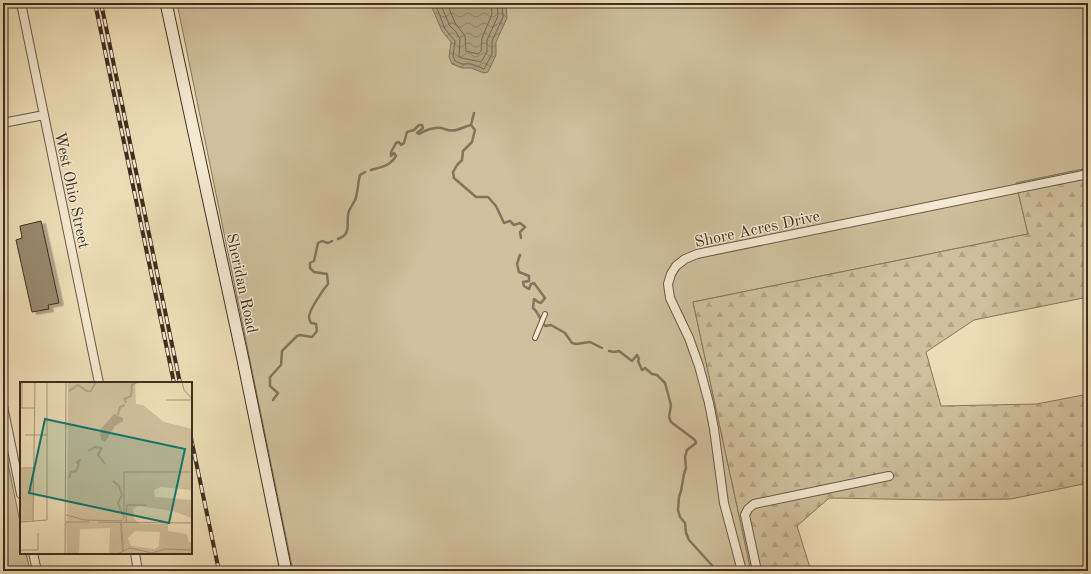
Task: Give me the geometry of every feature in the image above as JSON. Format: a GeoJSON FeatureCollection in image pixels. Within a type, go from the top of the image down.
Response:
{"type":"FeatureCollection","features":[{"type":"Feature","properties":{"kind":"main road","name":"Sheridan Road"},"geometry":{"type":"LineString","coordinates":[[166,3],[242,355],[286,571]]}},
{"type":"Feature","properties":{"kind":"street","name":"West Ohio Street"},"geometry":{"type":"LineString","coordinates":[[21,3],[99,382]]}},
{"type":"Feature","properties":{"kind":"street"},"geometry":{"type":"LineString","coordinates":[[3,123],[44,115]]}},
{"type":"Feature","properties":{"kind":"street","name":"Shore Acres Drive"},"geometry":{"type":"LineString","coordinates":[[742,571],[724,503],[709,403],[699,366],[689,338],[670,298],[668,284],[671,274],[676,266],[685,259],[697,254],[1088,174]]}},
{"type":"Feature","properties":{"kind":"street"},"geometry":{"type":"LineString","coordinates":[[3,406],[20,489]]}},
{"type":"Feature","properties":{"kind":"street"},"geometry":{"type":"LineString","coordinates":[[757,571],[745,515],[750,506],[889,476]]}},
{"type":"Feature","properties":{"kind":"street"},"geometry":{"type":"LineString","coordinates":[[33,554],[37,571]]}},
{"type":"Feature","properties":{"kind":"street"},"geometry":{"type":"LineString","coordinates":[[135,554],[138,571]]}},
{"type":"Feature","properties":{"kind":"lane"},"geometry":{"type":"LineString","coordinates":[[535,338],[545,314]]}},
{"type":"Feature","properties":{"kind":"green space"},"geometry":{"type":"Polygon","coordinates":[[[177,3],[1088,3],[1088,168],[1016,183],[1028,234],[693,302],[751,571],[293,571],[177,3]]]}},
{"type":"Feature","properties":{"kind":"green space"},"geometry":{"type":"Polygon","coordinates":[[[1088,168],[1088,297],[974,320],[926,352],[941,406],[1037,404],[1088,394],[1088,483],[1011,499],[941,500],[829,498],[797,526],[811,571],[751,571],[693,302],[1028,234],[1016,183],[1088,168]]]}},
{"type":"Feature","properties":{"kind":"green space"},"geometry":{"type":"Polygon","coordinates":[[[3,439],[20,522],[20,554],[26,554],[30,571],[3,571],[3,439]]]}},
{"type":"Feature","properties":{"kind":"water"},"geometry":{"type":"Polygon","coordinates":[[[430,3],[506,3],[507,18],[496,42],[496,55],[488,72],[484,73],[471,68],[462,68],[452,64],[449,57],[451,42],[442,31],[430,3]]]}},
{"type":"Feature","properties":{"kind":"building"},"geometry":{"type":"Polygon","coordinates":[[[41,221],[59,303],[48,305],[49,309],[32,312],[16,240],[22,238],[20,226],[41,221]]]}},
{"type":"Feature","properties":{"kind":"waterway"},"geometry":{"type":"LineString","coordinates":[[471,125],[474,113]]}},
{"type":"Feature","properties":{"kind":"waterway"},"geometry":{"type":"LineString","coordinates":[[371,170],[385,166],[391,162],[396,156],[394,153],[391,156],[391,152],[396,143],[399,142],[401,145],[404,143],[407,132],[414,130],[419,125],[422,125],[423,128],[417,133],[419,134],[432,128],[441,128],[454,131],[471,125]]}},
{"type":"Feature","properties":{"kind":"waterway"},"geometry":{"type":"LineString","coordinates":[[471,125],[475,130],[472,142],[463,151],[462,160],[453,172],[454,178],[476,197],[488,197],[496,206],[504,223],[510,221],[514,225],[520,223],[525,227],[520,232],[521,238]]}},
{"type":"Feature","properties":{"kind":"waterway"},"geometry":{"type":"LineString","coordinates":[[338,239],[343,237],[347,231],[348,215],[355,199],[360,175],[365,172]]}},
{"type":"Feature","properties":{"kind":"waterway"},"geometry":{"type":"LineString","coordinates":[[273,400],[278,393],[270,386],[270,377],[281,365],[282,351],[297,336],[312,337],[317,331],[316,324],[311,323],[309,317],[314,305],[328,284],[327,274],[314,272],[310,268],[310,263],[314,261],[318,243],[322,241],[328,243],[332,241]]}},
{"type":"Feature","properties":{"kind":"waterway"},"geometry":{"type":"LineString","coordinates":[[520,255],[517,264],[519,272],[529,276],[529,281],[523,282],[524,286],[529,289],[531,284],[534,283],[545,298],[541,303],[534,299],[533,308],[545,326],[551,325],[565,333],[572,343],[576,344],[590,342],[602,348]]}},
{"type":"Feature","properties":{"kind":"waterway"},"geometry":{"type":"LineString","coordinates":[[609,351],[619,351],[632,361],[637,355],[642,370],[645,368],[652,374],[657,375],[665,383],[671,405],[669,417],[671,422],[695,440],[696,443],[687,450],[685,457],[686,468],[679,497],[678,510],[680,517],[685,523],[686,533],[689,540],[717,571]]}},
{"type":"Feature","properties":{"kind":"railway"},"geometry":{"type":"LineString","coordinates":[[95,3],[174,382]]}},
{"type":"Feature","properties":{"kind":"railway"},"geometry":{"type":"LineString","coordinates":[[101,3],[180,382]]}},
{"type":"Feature","properties":{"kind":"railway"},"geometry":{"type":"LineString","coordinates":[[192,443],[219,571]]}}]}
